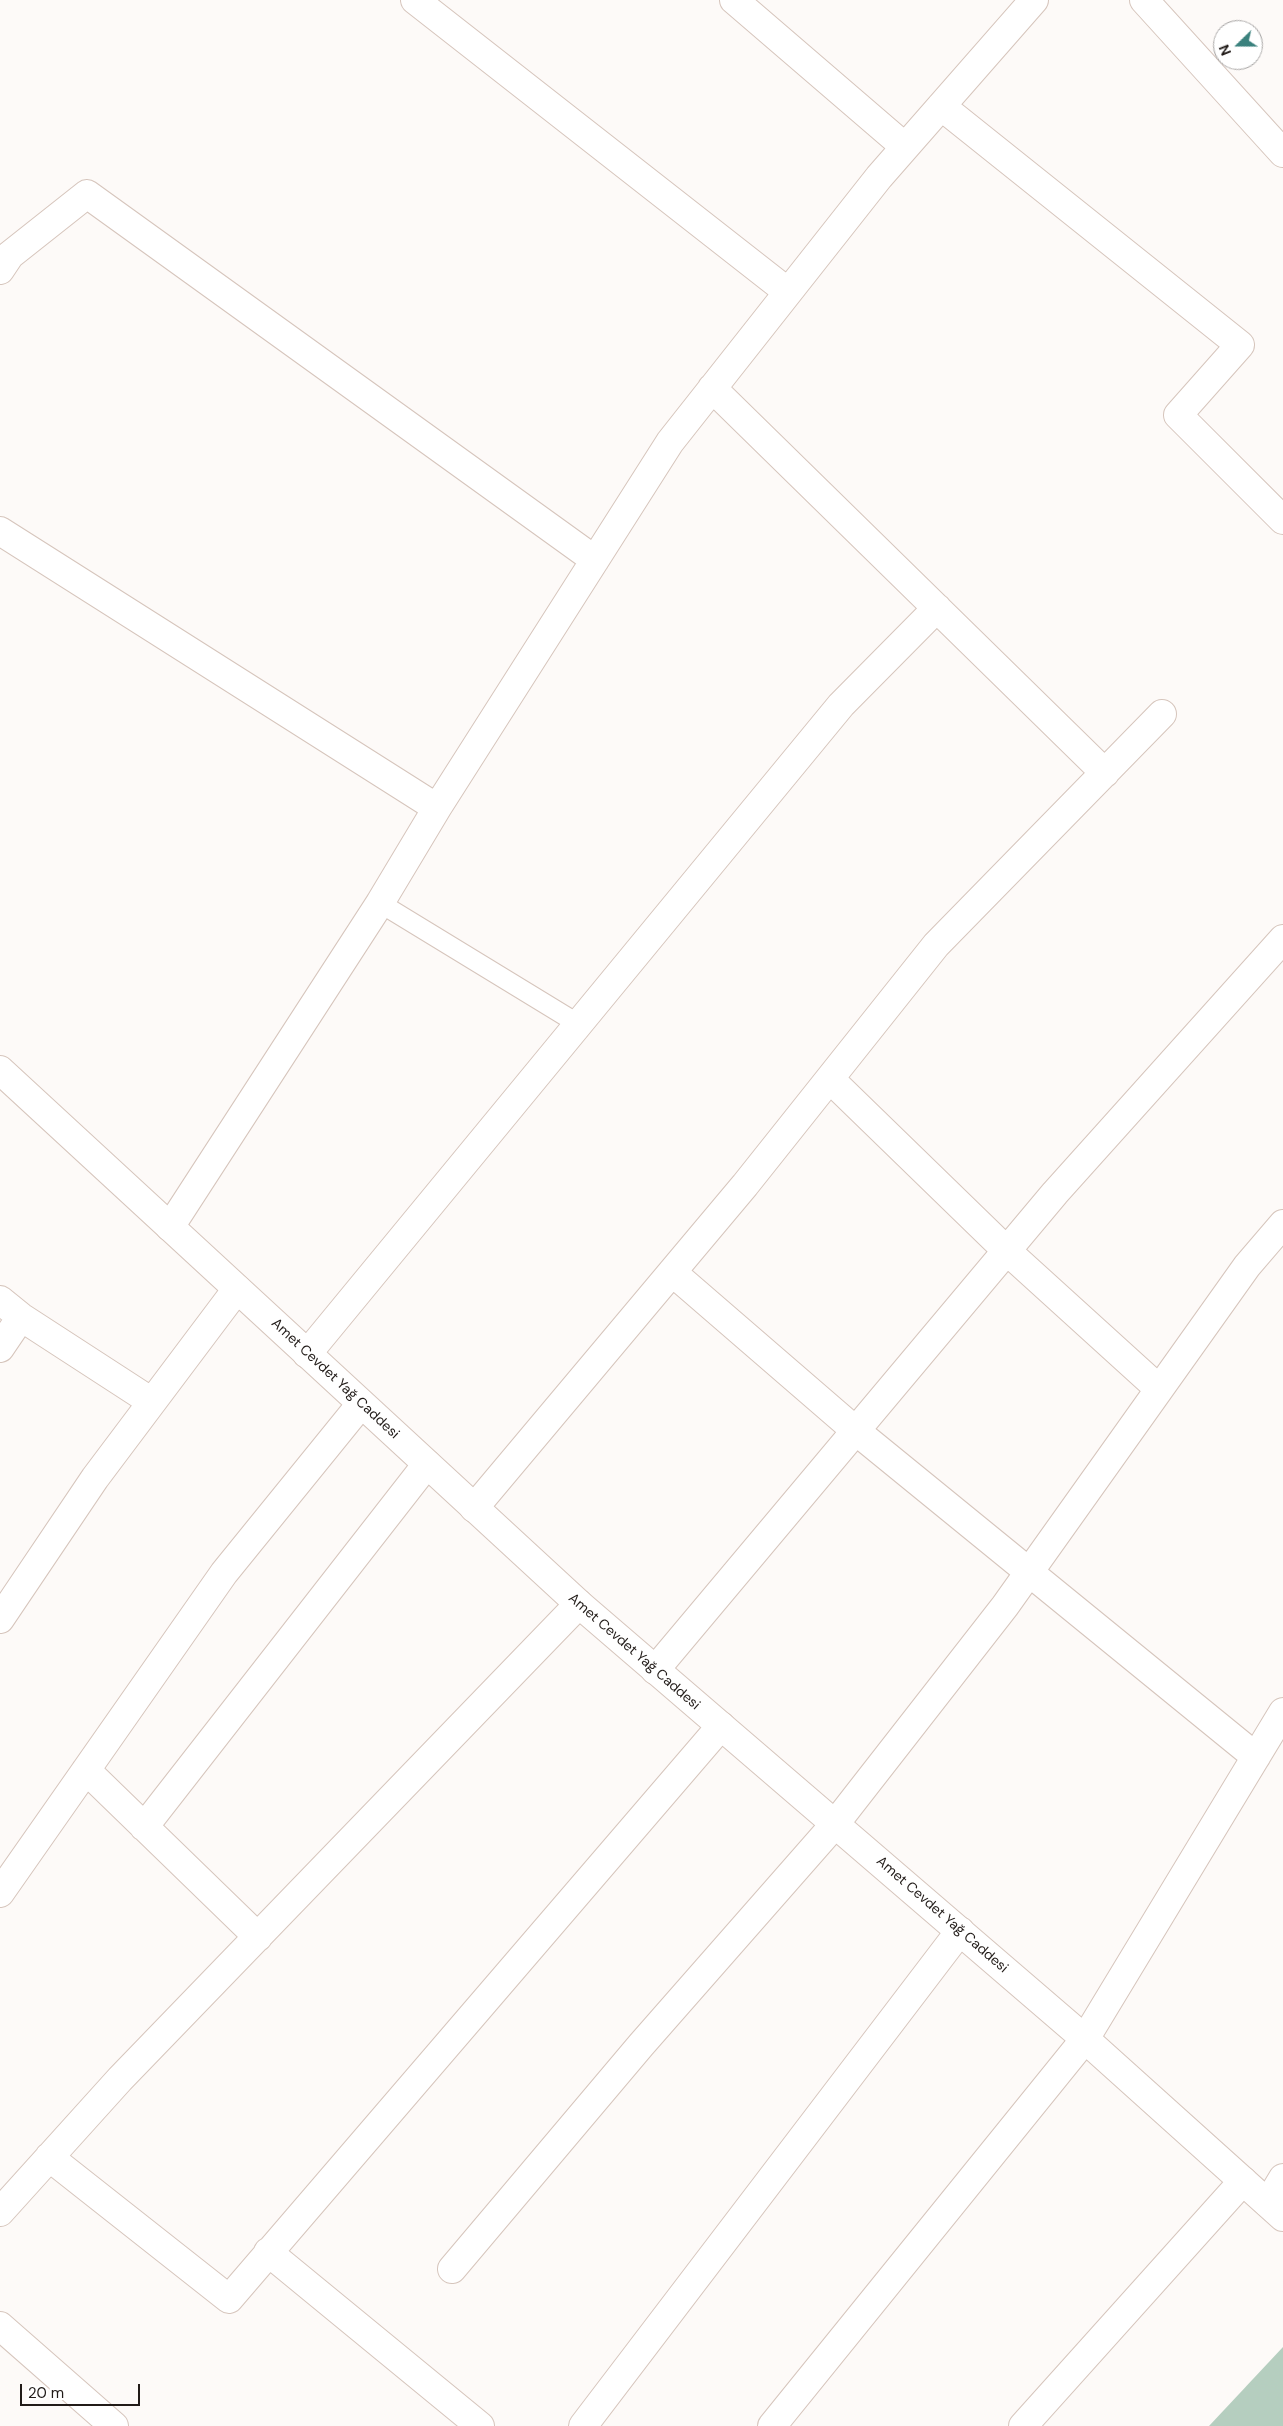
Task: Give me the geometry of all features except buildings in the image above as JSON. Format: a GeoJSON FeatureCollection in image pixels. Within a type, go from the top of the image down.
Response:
{"type":"FeatureCollection","features":[{"type":"Feature","properties":{"kind":"street"},"geometry":{"type":"LineString","coordinates":[[415,0],[788,292]]}},
{"type":"Feature","properties":{"kind":"street"},"geometry":{"type":"LineString","coordinates":[[734,0],[905,147]]}},
{"type":"Feature","properties":{"kind":"street"},"geometry":{"type":"LineString","coordinates":[[1144,0],[1283,153]]}},
{"type":"Feature","properties":{"kind":"street"},"geometry":{"type":"LineString","coordinates":[[170,1227],[380,903],[436,808],[670,442],[905,147],[1027,2]]}},
{"type":"Feature","properties":{"kind":"street"},"geometry":{"type":"LineString","coordinates":[[941,106],[1240,346],[1178,415],[1283,520]]}},
{"type":"Feature","properties":{"kind":"street"},"geometry":{"type":"LineString","coordinates":[[0,270],[10,255],[87,194],[595,560]]}},
{"type":"Feature","properties":{"kind":"street"},"geometry":{"type":"LineString","coordinates":[[712,388],[1105,773]]}},
{"type":"Feature","properties":{"kind":"street"},"geometry":{"type":"LineString","coordinates":[[0,531],[436,808]]}},
{"type":"Feature","properties":{"kind":"street"},"geometry":{"type":"LineString","coordinates":[[307,1354],[841,705],[937,608]]}},
{"type":"Feature","properties":{"kind":"street"},"geometry":{"type":"LineString","coordinates":[[474,1508],[672,1272],[830,1079],[936,945],[1162,714]]}},
{"type":"Feature","properties":{"kind":"street"},"geometry":{"type":"LineString","coordinates":[[655,1670],[1006,1250],[1283,939]]}},
{"type":"Feature","properties":{"kind":"street","name":"Amet Cevdet Yağ Caddesi"},"geometry":{"type":"LineString","coordinates":[[0,1070],[578,1604],[1085,2039],[1276,2210]]}},
{"type":"Feature","properties":{"kind":"street"},"geometry":{"type":"LineString","coordinates":[[830,1079],[1006,1250],[1159,1389]]}},
{"type":"Feature","properties":{"kind":"street"},"geometry":{"type":"LineString","coordinates":[[452,2269],[641,2045],[835,1824],[1029,1572],[1247,1266],[1283,1224]]}},
{"type":"Feature","properties":{"kind":"street"},"geometry":{"type":"LineString","coordinates":[[672,1272],[856,1431],[1256,1757]]}},
{"type":"Feature","properties":{"kind":"street"},"geometry":{"type":"LineString","coordinates":[[0,1619],[95,1478],[237,1289]]}},
{"type":"Feature","properties":{"kind":"street"},"geometry":{"type":"LineString","coordinates":[[0,1300],[21,1317],[152,1402]]}},
{"type":"Feature","properties":{"kind":"street"},"geometry":{"type":"LineString","coordinates":[[0,1348],[21,1317]]}},
{"type":"Feature","properties":{"kind":"street"},"geometry":{"type":"LineString","coordinates":[[0,1893],[224,1573],[361,1404]]}},
{"type":"Feature","properties":{"kind":"street"},"geometry":{"type":"LineString","coordinates":[[144,1827],[427,1464]]}},
{"type":"Feature","properties":{"kind":"street"},"geometry":{"type":"LineString","coordinates":[[0,2212],[120,2079],[578,1604]]}},
{"type":"Feature","properties":{"kind":"street"},"geometry":{"type":"LineString","coordinates":[[772,2426],[1085,2039],[1283,1712]]}},
{"type":"Feature","properties":{"kind":"street"},"geometry":{"type":"LineString","coordinates":[[49,2157],[228,2299],[721,1726]]}},
{"type":"Feature","properties":{"kind":"street"},"geometry":{"type":"LineString","coordinates":[[86,1770],[258,1937]]}},
{"type":"Feature","properties":{"kind":"street"},"geometry":{"type":"LineString","coordinates":[[594,2422],[960,1931]]}},
{"type":"Feature","properties":{"kind":"street"},"geometry":{"type":"LineString","coordinates":[[1276,2210],[1283,2178]]}},
{"type":"Feature","properties":{"kind":"street"},"geometry":{"type":"LineString","coordinates":[[1023,2426],[1243,2181]]}},
{"type":"Feature","properties":{"kind":"street"},"geometry":{"type":"LineString","coordinates":[[268,2252],[480,2426]]}},
{"type":"Feature","properties":{"kind":"street"},"geometry":{"type":"LineString","coordinates":[[0,2326],[114,2426]]}},
{"type":"Feature","properties":{"kind":"lane"},"geometry":{"type":"LineString","coordinates":[[380,903],[580,1024]]}},
{"type":"Feature","properties":{"kind":"green space"},"geometry":{"type":"Polygon","coordinates":[[[1283,2347],[1283,2426],[1209,2426],[1283,2347]]]}}]}
